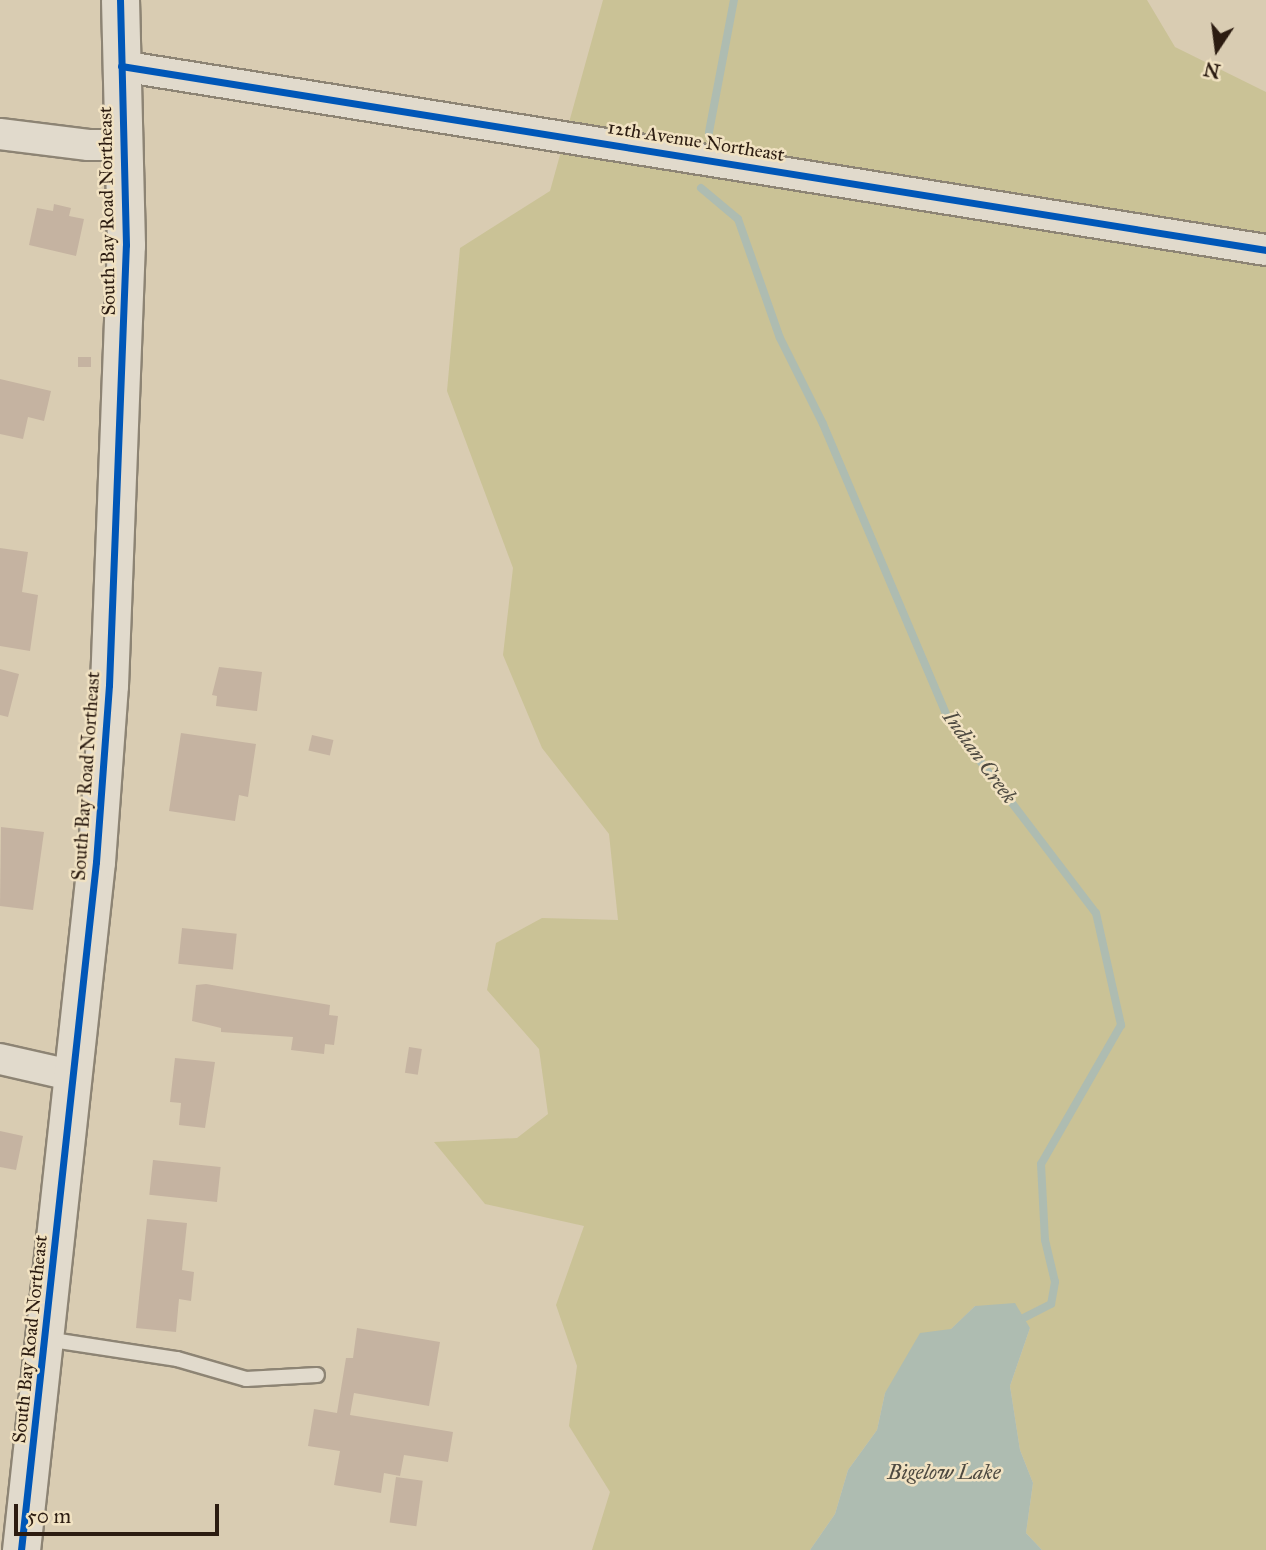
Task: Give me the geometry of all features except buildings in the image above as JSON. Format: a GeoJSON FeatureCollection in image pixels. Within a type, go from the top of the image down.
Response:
{"type":"FeatureCollection","features":[{"type":"Feature","properties":{"kind":"street","name":"South Bay Road Northeast"},"geometry":{"type":"LineString","coordinates":[[21,1550],[74,1076],[109,685],[123,389],[120,0]]}},
{"type":"Feature","properties":{"kind":"street","name":"12th Avenue Northeast"},"geometry":{"type":"LineString","coordinates":[[121,66],[1266,250]]}},
{"type":"Feature","properties":{"kind":"street"},"geometry":{"type":"LineString","coordinates":[[0,134],[88,145],[122,145]]}},
{"type":"Feature","properties":{"kind":"street"},"geometry":{"type":"LineString","coordinates":[[0,1059],[74,1076]]}},
{"type":"Feature","properties":{"kind":"lane"},"geometry":{"type":"LineString","coordinates":[[46,1339],[177,1359],[246,1378],[317,1375]]}},
{"type":"Feature","properties":{"kind":"shaded area"},"geometry":{"type":"Polygon","coordinates":[[[603,0],[1147,0],[1175,47],[1266,92],[1266,1550],[1042,1550],[1026,1533],[1033,1483],[1020,1450],[1010,1386],[1030,1328],[975,1306],[885,1393],[877,1430],[848,1470],[835,1514],[810,1550],[592,1550],[610,1492],[569,1426],[577,1366],[556,1305],[584,1226],[485,1204],[434,1142],[517,1138],[548,1114],[539,1049],[487,990],[496,943],[542,918],[618,920],[609,834],[542,748],[503,655],[513,568],[447,391],[460,248],[550,191],[603,0]]]}},
{"type":"Feature","properties":{"kind":"water","name":"Bigelow Lake"},"geometry":{"type":"Polygon","coordinates":[[[1015,1303],[1030,1328],[1010,1386],[1020,1450],[1033,1483],[1026,1533],[1042,1550],[810,1550],[835,1514],[848,1470],[877,1430],[885,1393],[920,1333],[951,1329],[975,1306],[1015,1303]]]}},
{"type":"Feature","properties":{"kind":"waterway","name":"Indian Creek"},"geometry":{"type":"LineString","coordinates":[[709,132],[734,0]]}},
{"type":"Feature","properties":{"kind":"waterway","name":"Indian Creek"},"geometry":{"type":"LineString","coordinates":[[701,188],[738,219],[780,338],[823,424],[948,719],[1096,913],[1121,1025],[1041,1164],[1045,1240],[1055,1282],[1051,1304],[1025,1317]]}},
{"type":"Feature","properties":{"kind":"cycle path"},"geometry":{"type":"LineString","coordinates":[[21,1550],[96,862],[109,685],[126,245],[120,0]]}},
{"type":"Feature","properties":{"kind":"cycle path"},"geometry":{"type":"LineString","coordinates":[[121,66],[1266,250]]}}]}
